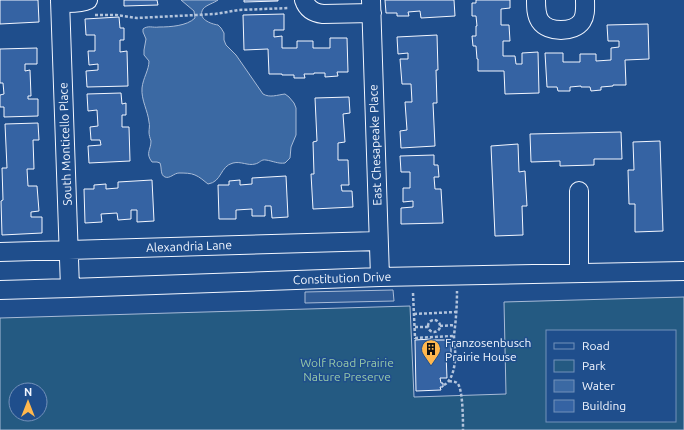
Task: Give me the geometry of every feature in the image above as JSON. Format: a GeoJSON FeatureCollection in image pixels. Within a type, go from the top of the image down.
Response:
{"type":"FeatureCollection","features":[{"type":"Feature","properties":{"kind":"street"},"geometry":{"type":"LineString","coordinates":[[536,0],[538,17],[541,23],[555,30],[563,30],[577,26],[582,22],[585,10],[585,0]]}},
{"type":"Feature","properties":{"kind":"street"},"geometry":{"type":"LineString","coordinates":[[60,2],[85,2],[90,8]]}},
{"type":"Feature","properties":{"kind":"street","name":"South Monticello Place"},"geometry":{"type":"LineString","coordinates":[[60,2],[70,288]]}},
{"type":"Feature","properties":{"kind":"street","name":"East Chesapeake Place"},"geometry":{"type":"LineString","coordinates":[[306,4],[316,13],[323,14],[371,7],[380,277]]}},
{"type":"Feature","properties":{"kind":"street"},"geometry":{"type":"LineString","coordinates":[[579,191],[579,273]]}},
{"type":"Feature","properties":{"kind":"street","name":"Alexandria Lane"},"geometry":{"type":"LineString","coordinates":[[0,252],[378,241]]}},
{"type":"Feature","properties":{"kind":"street","name":"Constitution Drive"},"geometry":{"type":"LineString","coordinates":[[0,290],[412,276],[684,271]]}},
{"type":"Feature","properties":{"kind":"path"},"geometry":{"type":"LineString","coordinates":[[90,8],[116,15],[137,18],[215,14],[238,10],[306,4]]}},
{"type":"Feature","properties":{"kind":"path"},"geometry":{"type":"LineString","coordinates":[[444,385],[449,381],[453,371],[455,359],[454,336],[457,275]]}},
{"type":"Feature","properties":{"kind":"path"},"geometry":{"type":"LineString","coordinates":[[412,276],[415,338],[454,336]]}},
{"type":"Feature","properties":{"kind":"path"},"geometry":{"type":"LineString","coordinates":[[414,314],[456,312]]}},
{"type":"Feature","properties":{"kind":"path"},"geometry":{"type":"LineString","coordinates":[[428,327],[430,321],[434,320],[438,321],[440,326]]}},
{"type":"Feature","properties":{"kind":"path"},"geometry":{"type":"LineString","coordinates":[[440,326],[455,326]]}},
{"type":"Feature","properties":{"kind":"path"},"geometry":{"type":"LineString","coordinates":[[428,327],[431,332],[435,332],[440,326]]}},
{"type":"Feature","properties":{"kind":"path"},"geometry":{"type":"LineString","coordinates":[[415,327],[428,327]]}},
{"type":"Feature","properties":{"kind":"path"},"geometry":{"type":"LineString","coordinates":[[449,381],[458,384],[461,393],[463,430]]}},
{"type":"Feature","properties":{"kind":"green space","name":"Wolf Road Prairie Nature Preserve"},"geometry":{"type":"Polygon","coordinates":[[[684,297],[684,430],[0,430],[0,318],[410,306],[414,397],[506,394],[504,302],[684,297]]]}},
{"type":"Feature","properties":{"kind":"shaded area"},"geometry":{"type":"Polygon","coordinates":[[[393,290],[394,301],[305,303],[305,292],[393,290]]]}},
{"type":"Feature","properties":{"kind":"water"},"geometry":{"type":"Polygon","coordinates":[[[181,0],[218,0],[203,9],[203,18],[221,28],[224,33],[226,45],[236,55],[263,94],[271,96],[285,94],[294,103],[296,108],[296,135],[291,147],[290,158],[285,163],[264,160],[257,164],[233,163],[226,167],[213,183],[208,184],[199,177],[189,173],[177,173],[169,177],[165,177],[163,176],[160,163],[152,162],[150,159],[149,154],[151,141],[149,123],[142,92],[149,61],[144,55],[146,39],[143,29],[149,27],[178,26],[192,21],[195,18],[194,11],[181,0]]]}},
{"type":"Feature","properties":{"kind":"building"},"geometry":{"type":"Polygon","coordinates":[[[0,0],[38,0],[39,22],[0,24],[0,0]]]}},
{"type":"Feature","properties":{"kind":"building"},"geometry":{"type":"Polygon","coordinates":[[[124,0],[157,0],[158,5],[124,6],[124,0]]]}},
{"type":"Feature","properties":{"kind":"building"},"geometry":{"type":"Polygon","coordinates":[[[244,0],[278,0],[278,1],[244,2],[244,0]]]}},
{"type":"Feature","properties":{"kind":"building"},"geometry":{"type":"Polygon","coordinates":[[[385,0],[454,0],[455,16],[421,18],[420,11],[408,12],[409,16],[397,16],[397,13],[386,13],[385,0]]]}},
{"type":"Feature","properties":{"kind":"building"},"geometry":{"type":"Polygon","coordinates":[[[476,0],[510,0],[510,8],[501,9],[501,25],[509,25],[510,41],[503,41],[503,56],[515,56],[516,64],[522,64],[522,53],[538,52],[539,93],[505,94],[504,71],[478,71],[476,46],[473,46],[472,36],[476,36],[476,16],[472,16],[472,3],[476,3],[476,0]]]}},
{"type":"Feature","properties":{"kind":"building"},"geometry":{"type":"Polygon","coordinates":[[[284,14],[284,30],[274,30],[274,37],[282,36],[282,48],[297,48],[297,41],[313,41],[313,48],[330,48],[330,38],[347,38],[348,72],[337,72],[338,76],[325,77],[325,73],[304,74],[305,78],[294,78],[294,75],[269,74],[268,49],[244,50],[243,15],[284,14]]]}},
{"type":"Feature","properties":{"kind":"building"},"geometry":{"type":"Polygon","coordinates":[[[119,17],[120,28],[124,28],[124,40],[120,40],[120,52],[127,51],[128,86],[87,87],[86,71],[98,70],[98,64],[89,65],[88,51],[95,51],[95,35],[86,35],[85,19],[119,17]]]}},
{"type":"Feature","properties":{"kind":"building"},"geometry":{"type":"Polygon","coordinates":[[[648,24],[649,59],[625,60],[626,85],[601,87],[601,90],[591,91],[590,87],[581,86],[570,87],[570,91],[558,91],[557,87],[547,87],[545,53],[563,53],[563,62],[580,62],[580,54],[596,54],[596,61],[611,60],[611,48],[619,47],[619,41],[608,41],[607,25],[648,24]]]}},
{"type":"Feature","properties":{"kind":"building"},"geometry":{"type":"Polygon","coordinates":[[[437,35],[437,103],[433,103],[435,146],[401,148],[400,131],[407,130],[405,102],[412,102],[411,84],[402,84],[400,59],[408,59],[408,53],[398,54],[397,37],[437,35]]]}},
{"type":"Feature","properties":{"kind":"building"},"geometry":{"type":"Polygon","coordinates":[[[37,48],[37,64],[25,64],[25,71],[30,70],[31,96],[28,96],[28,99],[38,99],[38,116],[4,117],[4,107],[0,107],[0,95],[4,94],[3,83],[0,83],[0,49],[37,48]]]}},
{"type":"Feature","properties":{"kind":"building"},"geometry":{"type":"Polygon","coordinates":[[[121,93],[122,104],[126,103],[126,115],[122,115],[122,127],[129,127],[130,161],[89,163],[88,146],[101,145],[100,140],[91,140],[90,127],[98,126],[97,110],[88,111],[87,94],[121,93]]]}},
{"type":"Feature","properties":{"kind":"building"},"geometry":{"type":"Polygon","coordinates":[[[349,97],[350,113],[343,114],[345,142],[338,143],[338,160],[348,160],[349,185],[341,185],[342,191],[352,191],[353,207],[313,209],[311,174],[314,174],[313,142],[317,141],[315,98],[349,97]]]}},
{"type":"Feature","properties":{"kind":"building"},"geometry":{"type":"Polygon","coordinates":[[[38,123],[39,140],[33,140],[34,169],[27,169],[28,186],[37,186],[39,211],[31,212],[31,217],[42,217],[42,233],[2,235],[2,168],[7,168],[5,124],[38,123]]]}},
{"type":"Feature","properties":{"kind":"building"},"geometry":{"type":"Polygon","coordinates":[[[621,132],[622,159],[594,159],[594,165],[560,166],[560,161],[531,162],[530,134],[621,132]]]}},
{"type":"Feature","properties":{"kind":"building"},"geometry":{"type":"Polygon","coordinates":[[[660,141],[663,231],[635,232],[635,204],[629,204],[628,170],[634,170],[633,142],[660,141]]]}},
{"type":"Feature","properties":{"kind":"building"},"geometry":{"type":"Polygon","coordinates":[[[518,144],[519,172],[525,171],[527,206],[522,206],[523,235],[495,236],[491,146],[518,144]]]}},
{"type":"Feature","properties":{"kind":"building"},"geometry":{"type":"Polygon","coordinates":[[[434,155],[434,165],[438,165],[439,177],[434,177],[435,189],[441,189],[443,223],[401,224],[401,208],[413,207],[413,201],[403,202],[403,188],[410,188],[410,172],[401,172],[400,156],[434,155]]]}},
{"type":"Feature","properties":{"kind":"building"},"geometry":{"type":"Polygon","coordinates":[[[286,176],[288,217],[272,218],[271,206],[265,206],[265,216],[252,216],[252,209],[236,210],[236,219],[219,219],[218,185],[229,185],[229,181],[240,180],[240,185],[252,184],[252,178],[286,176]]]}},
{"type":"Feature","properties":{"kind":"building"},"geometry":{"type":"Polygon","coordinates":[[[152,180],[154,221],[137,222],[137,210],[131,210],[131,219],[118,220],[117,213],[101,214],[102,222],[85,223],[84,189],[94,189],[94,185],[106,184],[106,189],[118,188],[118,182],[152,180]]]}},
{"type":"Feature","properties":{"kind":"building","name":"Franzosenbusch Prairie House"},"geometry":{"type":"Polygon","coordinates":[[[415,340],[451,340],[451,354],[446,354],[447,378],[440,378],[441,383],[443,383],[443,387],[440,387],[441,390],[416,391],[415,340]]]}},
{"type":"Feature","properties":{"kind":"place","name":"Franzosenbusch Prairie House"},"geometry":{"type":"Point","coordinates":[431,366]}}]}
